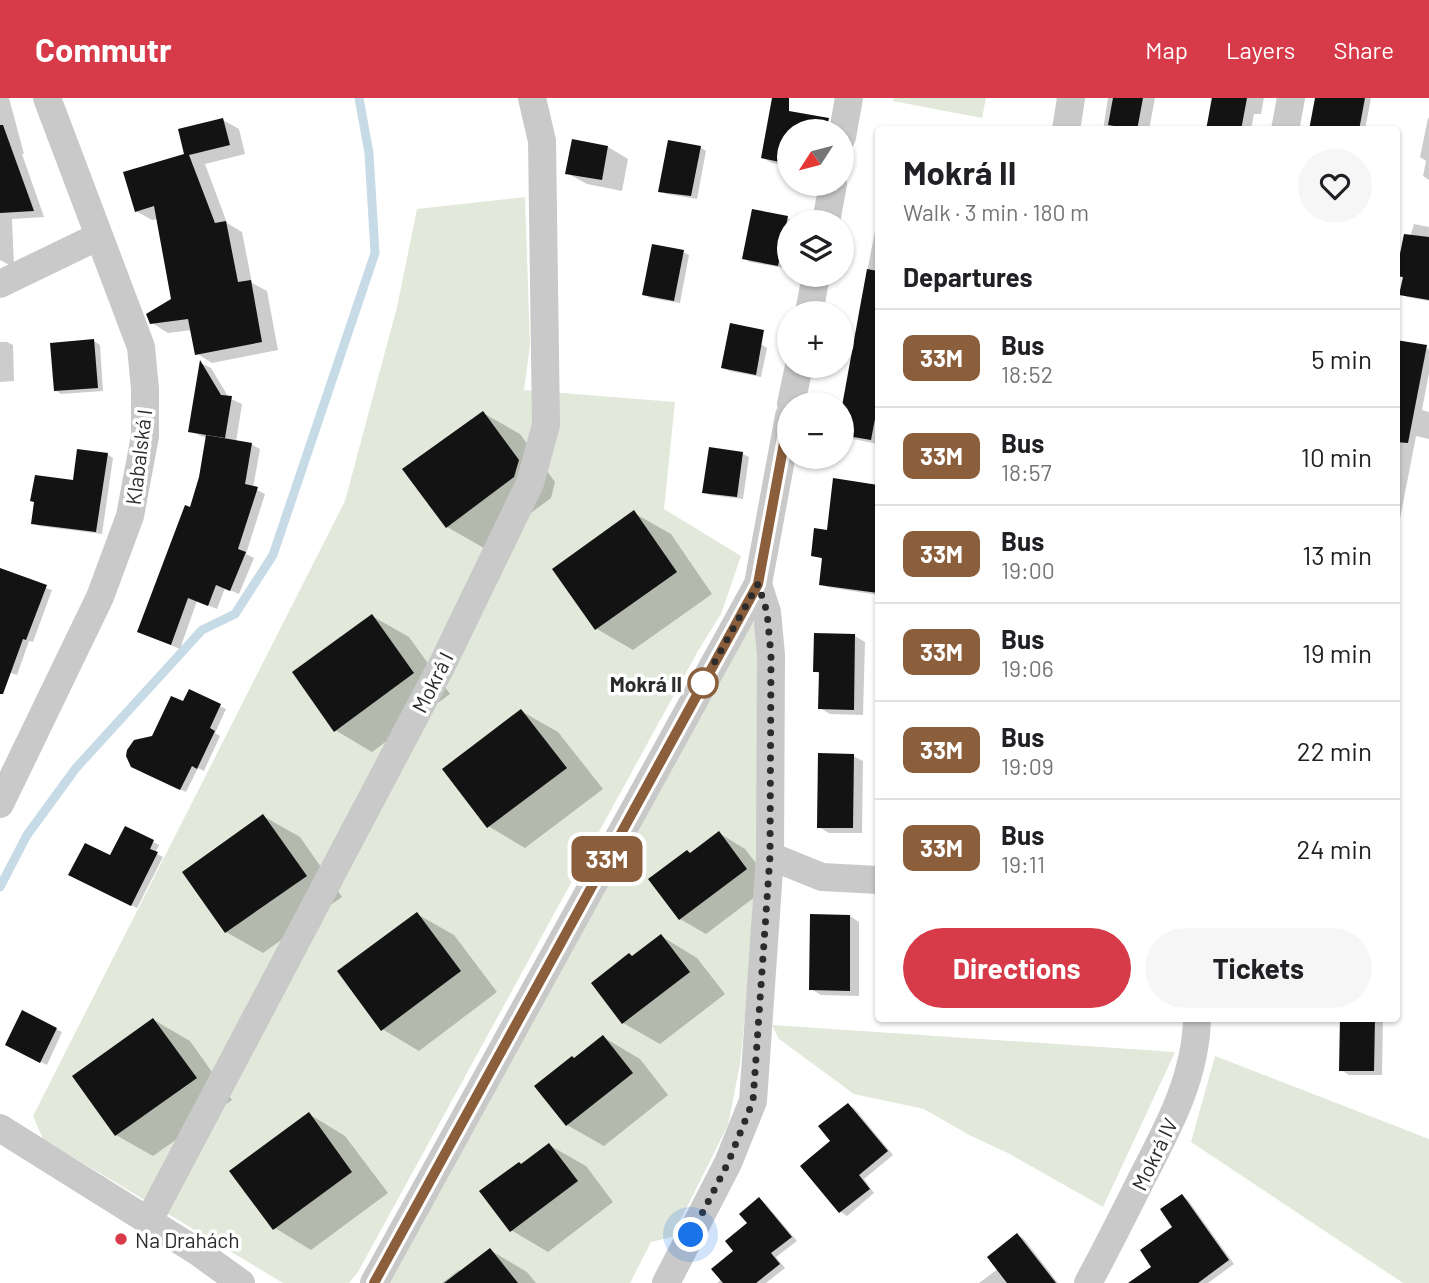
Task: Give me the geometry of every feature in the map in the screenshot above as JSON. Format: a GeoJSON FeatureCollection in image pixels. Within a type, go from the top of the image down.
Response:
{"type":"FeatureCollection","features":[{"type":"Feature","properties":{"kind":"street","name":"Klabalská I"},"geometry":{"type":"LineString","coordinates":[[0,804],[100,597],[130,516],[145,436],[145,389],[141,347],[47,98]]}},
{"type":"Feature","properties":{"kind":"street","name":"Mokrá I"},"geometry":{"type":"LineString","coordinates":[[148,1222],[442,665],[530,483],[546,425],[542,141],[532,98]]}},
{"type":"Feature","properties":{"kind":"street"},"geometry":{"type":"LineString","coordinates":[[845,119],[849,98]]}},
{"type":"Feature","properties":{"kind":"street"},"geometry":{"type":"LineString","coordinates":[[1067,126],[1071,98]]}},
{"type":"Feature","properties":{"kind":"street"},"geometry":{"type":"LineString","coordinates":[[1286,126],[1291,98]]}},
{"type":"Feature","properties":{"kind":"street"},"geometry":{"type":"LineString","coordinates":[[0,284],[99,236]]}},
{"type":"Feature","properties":{"kind":"street"},"geometry":{"type":"LineString","coordinates":[[374,1283],[758,584],[779,469]]}},
{"type":"Feature","properties":{"kind":"street"},"geometry":{"type":"LineString","coordinates":[[666,1283],[728,1163],[753,1101],[770,856],[771,655],[767,612],[758,584]]}},
{"type":"Feature","properties":{"kind":"street"},"geometry":{"type":"LineString","coordinates":[[770,856],[822,877],[875,880]]}},
{"type":"Feature","properties":{"kind":"street","name":"Mokrá IV"},"geometry":{"type":"LineString","coordinates":[[1088,1283],[1170,1123],[1185,1085],[1196,1044],[1197,1022]]}},
{"type":"Feature","properties":{"kind":"street"},"geometry":{"type":"LineString","coordinates":[[0,1128],[198,1252],[241,1283]]}},
{"type":"Feature","properties":{"kind":"shaded area"},"geometry":{"type":"Polygon","coordinates":[[[894,98],[986,98],[982,118],[893,101],[894,98]]]}},
{"type":"Feature","properties":{"kind":"shaded area"},"geometry":{"type":"Polygon","coordinates":[[[525,197],[530,345],[524,390],[675,402],[664,509],[741,556],[721,614],[698,651],[358,1272],[349,1283],[283,1283],[43,1139],[33,1116],[345,501],[397,307],[417,209],[525,197]]]}},
{"type":"Feature","properties":{"kind":"shaded area"},"geometry":{"type":"Polygon","coordinates":[[[752,622],[760,627],[762,718],[753,938],[740,1064],[728,1125],[672,1237],[651,1242],[630,1283],[390,1283],[591,912],[752,622]]]}},
{"type":"Feature","properties":{"kind":"shaded area"},"geometry":{"type":"Polygon","coordinates":[[[772,1025],[1175,1052],[1103,1207],[924,1109],[854,1094],[779,1039],[772,1025]]]}},
{"type":"Feature","properties":{"kind":"shaded area"},"geometry":{"type":"Polygon","coordinates":[[[1215,1056],[1429,1139],[1429,1283],[1403,1283],[1191,1142],[1215,1056]]]}},
{"type":"Feature","properties":{"kind":"building"},"geometry":{"type":"Polygon","coordinates":[[[772,98],[789,98],[789,111],[829,118],[777,119],[777,161],[761,158],[772,98]]]}},
{"type":"Feature","properties":{"kind":"building"},"geometry":{"type":"Polygon","coordinates":[[[1113,98],[1143,98],[1138,126],[1108,125],[1113,98]]]}},
{"type":"Feature","properties":{"kind":"building"},"geometry":{"type":"Polygon","coordinates":[[[1212,98],[1247,98],[1242,126],[1207,126],[1212,98]]]}},
{"type":"Feature","properties":{"kind":"building"},"geometry":{"type":"Polygon","coordinates":[[[1315,98],[1365,98],[1360,126],[1310,126],[1315,98]]]}},
{"type":"Feature","properties":{"kind":"building"},"geometry":{"type":"Polygon","coordinates":[[[223,118],[230,145],[189,155],[215,223],[226,221],[238,282],[251,280],[262,342],[195,355],[188,319],[150,324],[146,314],[171,299],[154,206],[135,212],[123,172],[184,154],[178,129],[223,118]]]}},
{"type":"Feature","properties":{"kind":"building"},"geometry":{"type":"Polygon","coordinates":[[[0,125],[3,125],[34,211],[0,213],[0,125]]]}},
{"type":"Feature","properties":{"kind":"building"},"geometry":{"type":"Polygon","coordinates":[[[572,139],[608,146],[602,180],[565,174],[572,139]]]}},
{"type":"Feature","properties":{"kind":"building"},"geometry":{"type":"Polygon","coordinates":[[[668,140],[701,146],[691,196],[658,192],[668,140]]]}},
{"type":"Feature","properties":{"kind":"building"},"geometry":{"type":"Polygon","coordinates":[[[752,209],[777,214],[777,266],[742,259],[752,209]]]}},
{"type":"Feature","properties":{"kind":"building"},"geometry":{"type":"Polygon","coordinates":[[[1404,234],[1429,237],[1429,300],[1400,295],[1403,277],[1400,277],[1400,254],[1404,234]]]}},
{"type":"Feature","properties":{"kind":"building"},"geometry":{"type":"Polygon","coordinates":[[[652,244],[684,250],[674,301],[642,295],[652,244]]]}},
{"type":"Feature","properties":{"kind":"building"},"geometry":{"type":"Polygon","coordinates":[[[867,269],[875,270],[875,419],[871,440],[854,437],[854,392],[845,392],[847,378],[854,378],[854,340],[867,269]]]}},
{"type":"Feature","properties":{"kind":"building"},"geometry":{"type":"Polygon","coordinates":[[[730,323],[764,330],[756,375],[721,368],[730,323]]]}},
{"type":"Feature","properties":{"kind":"building"},"geometry":{"type":"Polygon","coordinates":[[[94,339],[98,388],[54,391],[50,343],[94,339]]]}},
{"type":"Feature","properties":{"kind":"building"},"geometry":{"type":"Polygon","coordinates":[[[1400,341],[1427,345],[1408,443],[1400,442],[1400,341]]]}},
{"type":"Feature","properties":{"kind":"building"},"geometry":{"type":"Polygon","coordinates":[[[200,360],[221,395],[232,396],[225,438],[188,432],[200,360]]]}},
{"type":"Feature","properties":{"kind":"building"},"geometry":{"type":"Polygon","coordinates":[[[483,411],[519,460],[514,477],[446,528],[402,469],[483,411]]]}},
{"type":"Feature","properties":{"kind":"building"},"geometry":{"type":"Polygon","coordinates":[[[206,435],[252,443],[245,484],[258,487],[238,549],[246,552],[230,591],[216,585],[208,606],[188,598],[171,645],[137,632],[185,505],[190,507],[199,477],[206,435]]]}},
{"type":"Feature","properties":{"kind":"building"},"geometry":{"type":"Polygon","coordinates":[[[709,447],[743,452],[737,497],[702,493],[709,447]]]}},
{"type":"Feature","properties":{"kind":"building"},"geometry":{"type":"Polygon","coordinates":[[[77,449],[108,453],[96,532],[31,524],[34,502],[30,501],[35,475],[73,480],[77,449]]]}},
{"type":"Feature","properties":{"kind":"building"},"geometry":{"type":"Polygon","coordinates":[[[833,478],[875,485],[875,593],[819,585],[822,558],[811,556],[814,528],[827,530],[833,478]]]}},
{"type":"Feature","properties":{"kind":"building"},"geometry":{"type":"Polygon","coordinates":[[[634,510],[677,572],[595,630],[552,569],[634,510]]]}},
{"type":"Feature","properties":{"kind":"building"},"geometry":{"type":"Polygon","coordinates":[[[0,568],[47,585],[3,694],[0,694],[0,568]]]}},
{"type":"Feature","properties":{"kind":"building"},"geometry":{"type":"Polygon","coordinates":[[[372,614],[414,673],[334,732],[292,672],[372,614]]]}},
{"type":"Feature","properties":{"kind":"building"},"geometry":{"type":"Polygon","coordinates":[[[814,633],[855,634],[854,710],[818,709],[819,672],[813,672],[814,633]]]}},
{"type":"Feature","properties":{"kind":"building"},"geometry":{"type":"Polygon","coordinates":[[[189,689],[221,704],[210,728],[215,731],[197,769],[192,766],[180,790],[131,767],[126,756],[134,740],[152,736],[171,696],[183,701],[189,689]]]}},
{"type":"Feature","properties":{"kind":"building"},"geometry":{"type":"Polygon","coordinates":[[[521,709],[567,768],[487,828],[442,769],[521,709]]]}},
{"type":"Feature","properties":{"kind":"building"},"geometry":{"type":"Polygon","coordinates":[[[818,753],[854,754],[853,828],[817,828],[818,753]]]}},
{"type":"Feature","properties":{"kind":"building"},"geometry":{"type":"Polygon","coordinates":[[[263,814],[307,876],[225,933],[182,872],[263,814]]]}},
{"type":"Feature","properties":{"kind":"building"},"geometry":{"type":"Polygon","coordinates":[[[125,826],[154,840],[150,849],[158,852],[131,906],[68,875],[85,843],[110,855],[125,826]]]}},
{"type":"Feature","properties":{"kind":"building"},"geometry":{"type":"Polygon","coordinates":[[[719,831],[747,869],[679,920],[648,879],[687,850],[690,853],[719,831]]]}},
{"type":"Feature","properties":{"kind":"building"},"geometry":{"type":"Polygon","coordinates":[[[417,912],[461,971],[381,1031],[337,971],[417,912]]]}},
{"type":"Feature","properties":{"kind":"building"},"geometry":{"type":"Polygon","coordinates":[[[810,914],[850,915],[850,991],[809,990],[810,914]]]}},
{"type":"Feature","properties":{"kind":"building"},"geometry":{"type":"Polygon","coordinates":[[[661,934],[690,972],[622,1024],[591,983],[629,953],[632,956],[661,934]]]}},
{"type":"Feature","properties":{"kind":"building"},"geometry":{"type":"Polygon","coordinates":[[[22,1010],[57,1028],[40,1063],[5,1045],[22,1010]]]}},
{"type":"Feature","properties":{"kind":"building"},"geometry":{"type":"Polygon","coordinates":[[[153,1018],[197,1078],[115,1136],[72,1076],[153,1018]]]}},
{"type":"Feature","properties":{"kind":"building"},"geometry":{"type":"Polygon","coordinates":[[[1340,1022],[1375,1022],[1374,1071],[1339,1071],[1340,1022]]]}},
{"type":"Feature","properties":{"kind":"building"},"geometry":{"type":"Polygon","coordinates":[[[603,1035],[633,1073],[566,1126],[534,1086],[603,1035]]]}},
{"type":"Feature","properties":{"kind":"building"},"geometry":{"type":"Polygon","coordinates":[[[848,1103],[888,1151],[859,1175],[870,1189],[839,1213],[800,1166],[830,1141],[818,1126],[848,1103]]]}},
{"type":"Feature","properties":{"kind":"building"},"geometry":{"type":"Polygon","coordinates":[[[309,1112],[352,1172],[273,1230],[229,1171],[309,1112]]]}},
{"type":"Feature","properties":{"kind":"building"},"geometry":{"type":"Polygon","coordinates":[[[549,1143],[578,1181],[510,1232],[479,1191],[549,1143]]]}},
{"type":"Feature","properties":{"kind":"building"},"geometry":{"type":"Polygon","coordinates":[[[1182,1194],[1229,1260],[1198,1283],[1128,1283],[1151,1267],[1140,1250],[1172,1227],[1160,1209],[1182,1194]]]}},
{"type":"Feature","properties":{"kind":"building"},"geometry":{"type":"Polygon","coordinates":[[[759,1197],[792,1237],[771,1253],[780,1264],[756,1283],[723,1283],[711,1269],[733,1251],[725,1241],[747,1223],[739,1214],[759,1197]]]}},
{"type":"Feature","properties":{"kind":"building"},"geometry":{"type":"Polygon","coordinates":[[[1017,1233],[1056,1283],[1007,1283],[987,1257],[1017,1233]]]}},
{"type":"Feature","properties":{"kind":"building"},"geometry":{"type":"Polygon","coordinates":[[[490,1248],[518,1283],[444,1283],[490,1248]]]}},
{"type":"Feature","properties":{"kind":"waterway"},"geometry":{"type":"LineString","coordinates":[[0,887],[27,835],[76,768],[202,630],[235,614],[273,555],[375,253],[369,153],[359,98]]}},
{"type":"Feature","properties":{"kind":"bus line","name":"33M"},"geometry":{"type":"LineString","coordinates":[[374,1283],[758,584],[779,469]]}},
{"type":"Feature","properties":{"kind":"place","name":"Mokrá II"},"geometry":{"type":"Point","coordinates":[703,683]}},
{"type":"Feature","properties":{"kind":"place","name":"Na Drahách"},"geometry":{"type":"Point","coordinates":[121,1239]}},
{"type":"Feature","properties":{"kind":"route"},"geometry":{"type":"LineString","coordinates":[[691,1235],[728,1163],[753,1101],[770,856],[771,655],[767,612],[758,584],[703,683]]}}]}
